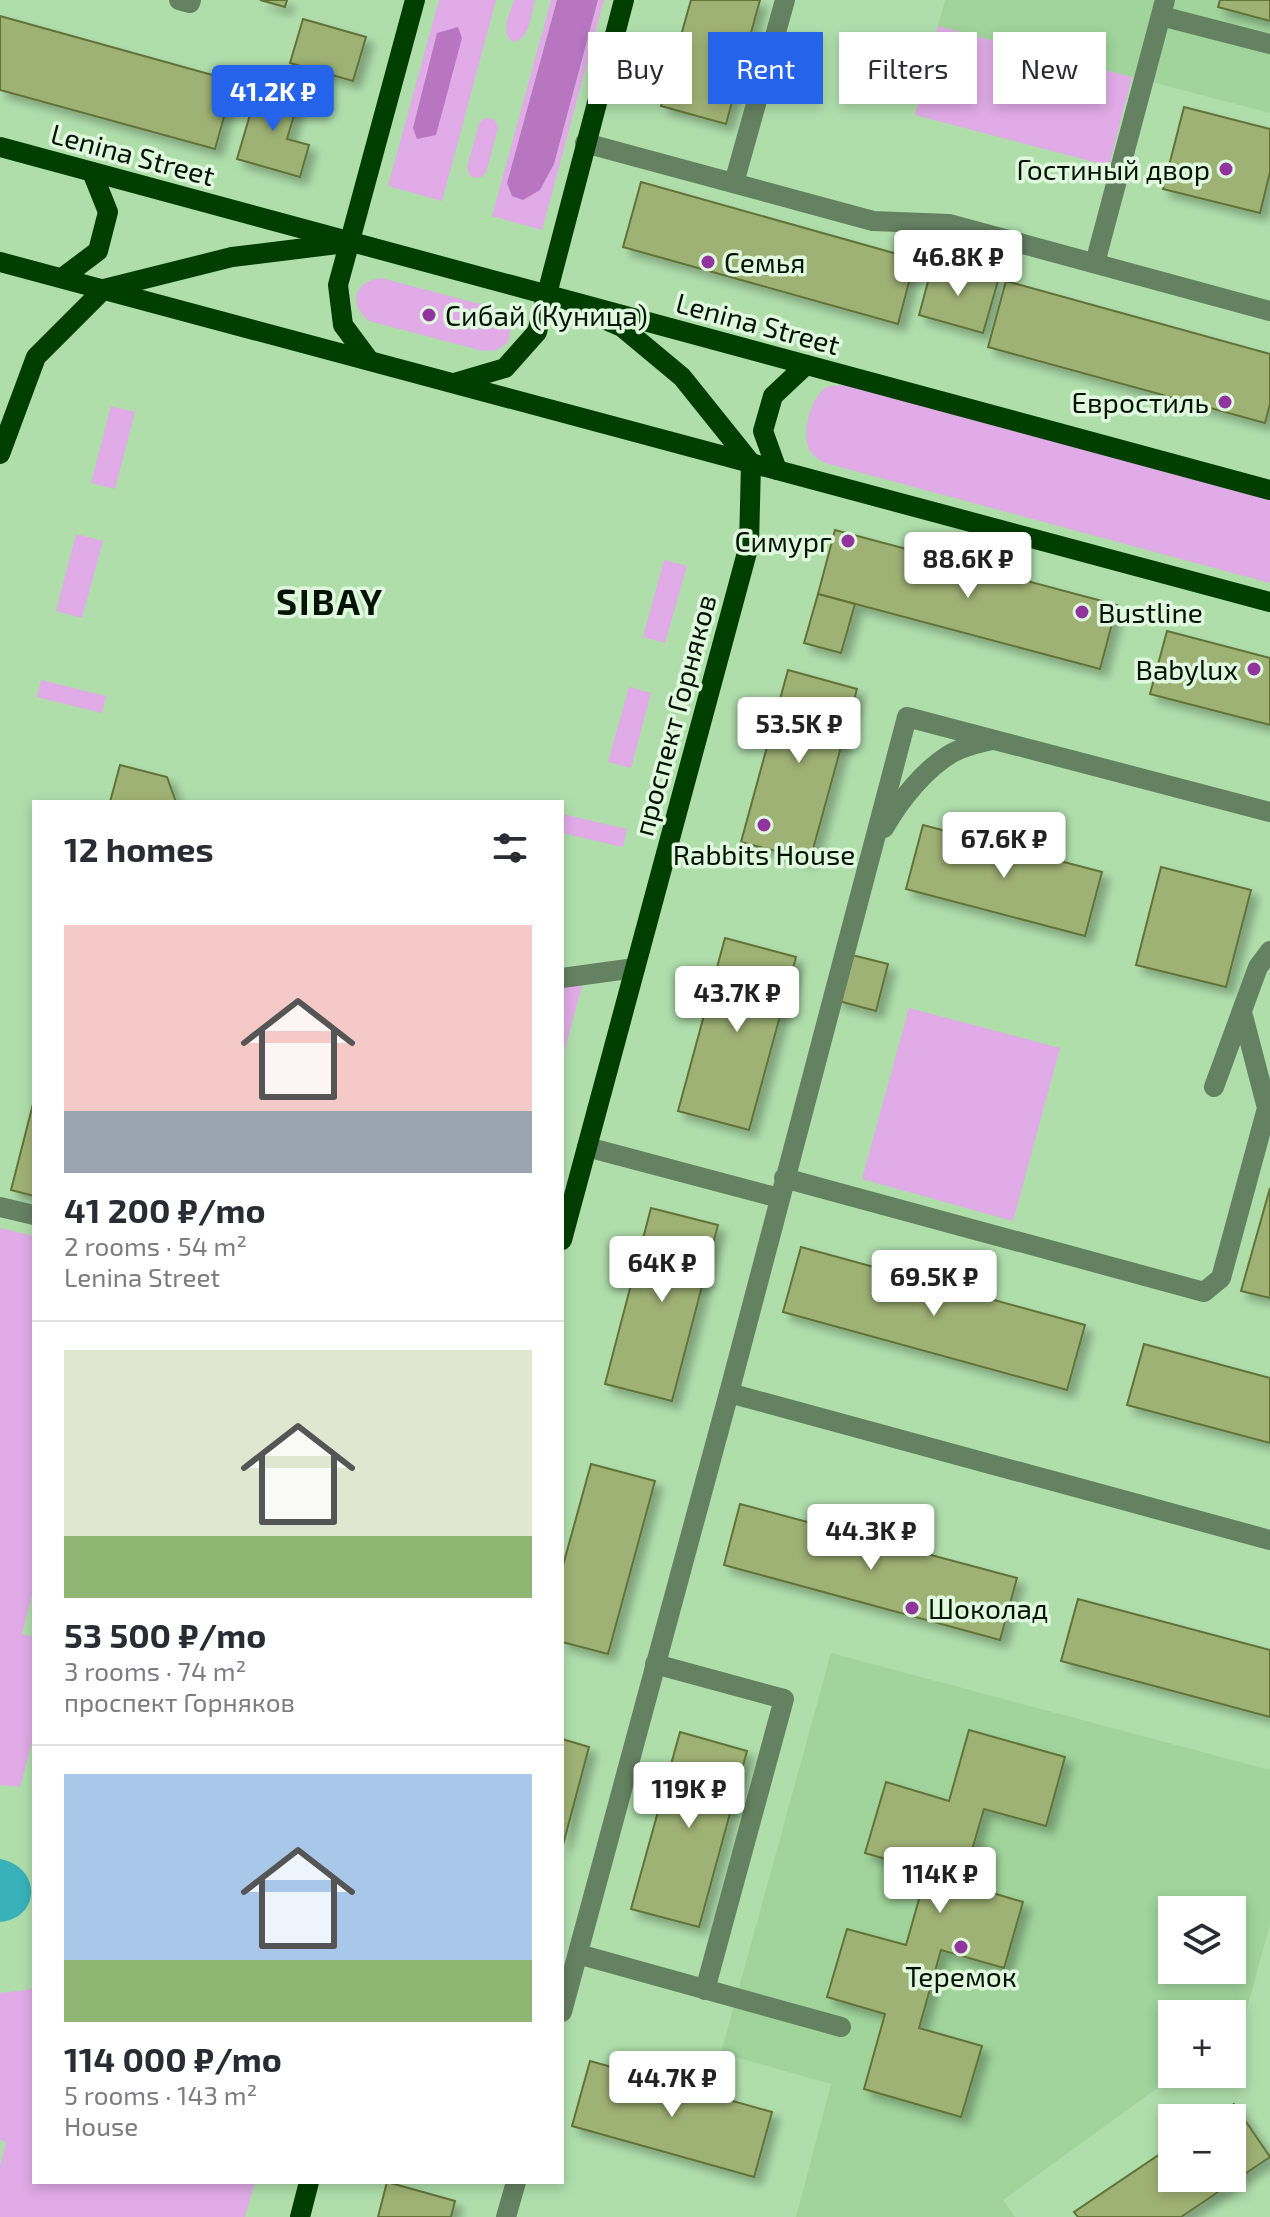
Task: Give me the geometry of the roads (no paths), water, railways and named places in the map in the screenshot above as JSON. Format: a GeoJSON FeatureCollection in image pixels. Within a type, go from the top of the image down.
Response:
{"type":"FeatureCollection","features":[{"type":"Feature","properties":{"kind":"main road"},"geometry":{"type":"LineString","coordinates":[[369,360],[343,325],[338,285],[415,0]]}},
{"type":"Feature","properties":{"kind":"main road"},"geometry":{"type":"LineString","coordinates":[[454,383],[505,368],[537,332],[624,0]]}},
{"type":"Feature","properties":{"kind":"main road","name":"Lenina Street"},"geometry":{"type":"LineString","coordinates":[[0,147],[1270,490]]}},
{"type":"Feature","properties":{"kind":"main road"},"geometry":{"type":"LineString","coordinates":[[62,278],[98,251],[108,212],[92,172]]}},
{"type":"Feature","properties":{"kind":"main road"},"geometry":{"type":"LineString","coordinates":[[0,454],[36,357],[104,289],[232,257],[350,243]]}},
{"type":"Feature","properties":{"kind":"main road"},"geometry":{"type":"LineString","coordinates":[[0,262],[1270,602]]}},
{"type":"Feature","properties":{"kind":"main road"},"geometry":{"type":"LineString","coordinates":[[546,296],[622,327],[682,377],[751,463]]}},
{"type":"Feature","properties":{"kind":"main road"},"geometry":{"type":"LineString","coordinates":[[777,470],[763,431],[773,396],[806,365]]}},
{"type":"Feature","properties":{"kind":"main road","name":"проспект Горняков"},"geometry":{"type":"LineString","coordinates":[[564,1233],[749,545],[751,463]]}},
{"type":"Feature","properties":{"kind":"main road"},"geometry":{"type":"LineString","coordinates":[[300,2217],[308,2184]]}},
{"type":"Feature","properties":{"kind":"lane"},"geometry":{"type":"LineString","coordinates":[[179,0],[190,3],[191,0]]}},
{"type":"Feature","properties":{"kind":"lane"},"geometry":{"type":"LineString","coordinates":[[734,183],[785,0]]}},
{"type":"Feature","properties":{"kind":"lane"},"geometry":{"type":"LineString","coordinates":[[1095,263],[1163,8],[1270,44]]}},
{"type":"Feature","properties":{"kind":"lane"},"geometry":{"type":"LineString","coordinates":[[585,143],[873,221],[949,224],[1270,311]]}},
{"type":"Feature","properties":{"kind":"lane"},"geometry":{"type":"LineString","coordinates":[[564,2005],[907,717],[1270,812]]}},
{"type":"Feature","properties":{"kind":"lane"},"geometry":{"type":"LineString","coordinates":[[871,851],[896,808],[924,775],[955,751],[992,740]]}},
{"type":"Feature","properties":{"kind":"lane"},"geometry":{"type":"LineString","coordinates":[[1214,1087],[1258,967],[1270,951]]}},
{"type":"Feature","properties":{"kind":"lane"},"geometry":{"type":"LineString","coordinates":[[564,978],[635,968]]}},
{"type":"Feature","properties":{"kind":"lane"},"geometry":{"type":"LineString","coordinates":[[784,1178],[1204,1292],[1221,1278],[1267,1108],[1242,1012]]}},
{"type":"Feature","properties":{"kind":"lane"},"geometry":{"type":"LineString","coordinates":[[587,1147],[779,1198]]}},
{"type":"Feature","properties":{"kind":"lane"},"geometry":{"type":"LineString","coordinates":[[0,1207],[32,1215]]}},
{"type":"Feature","properties":{"kind":"lane"},"geometry":{"type":"LineString","coordinates":[[729,1393],[1270,1540]]}},
{"type":"Feature","properties":{"kind":"lane"},"geometry":{"type":"LineString","coordinates":[[655,1664],[784,1699],[705,1990]]}},
{"type":"Feature","properties":{"kind":"lane"},"geometry":{"type":"LineString","coordinates":[[578,1954],[841,2027]]}},
{"type":"Feature","properties":{"kind":"lane"},"geometry":{"type":"LineString","coordinates":[[506,2217],[515,2184]]}},
{"type":"Feature","properties":{"kind":"water"},"geometry":{"type":"Polygon","coordinates":[[[0,1859],[14,1864],[23,1872],[31,1892],[23,1912],[0,1922],[0,1859]]]}},
{"type":"Feature","properties":{"kind":"place","name":"Гостиный двор"},"geometry":{"type":"Point","coordinates":[1226,169]}},
{"type":"Feature","properties":{"kind":"place","name":"Семья"},"geometry":{"type":"Point","coordinates":[708,262]}},
{"type":"Feature","properties":{"kind":"place","name":"Сибай (Куница)"},"geometry":{"type":"Point","coordinates":[429,315]}},
{"type":"Feature","properties":{"kind":"place","name":"Евростиль"},"geometry":{"type":"Point","coordinates":[1225,402]}},
{"type":"Feature","properties":{"kind":"place","name":"Симург"},"geometry":{"type":"Point","coordinates":[848,541]}},
{"type":"Feature","properties":{"kind":"place","name":"Bustline"},"geometry":{"type":"Point","coordinates":[1082,612]}},
{"type":"Feature","properties":{"kind":"place","name":"Babylux"},"geometry":{"type":"Point","coordinates":[1254,669]}},
{"type":"Feature","properties":{"kind":"place","name":"Rabbits House"},"geometry":{"type":"Point","coordinates":[764,825]}},
{"type":"Feature","properties":{"kind":"place","name":"Шоколад"},"geometry":{"type":"Point","coordinates":[912,1608]}},
{"type":"Feature","properties":{"kind":"place","name":"Теремок"},"geometry":{"type":"Point","coordinates":[961,1947]}},
{"type":"Feature","properties":{"kind":"district","name":"SIBAY"},"geometry":{"type":"Point","coordinates":[330,600]}}]}
